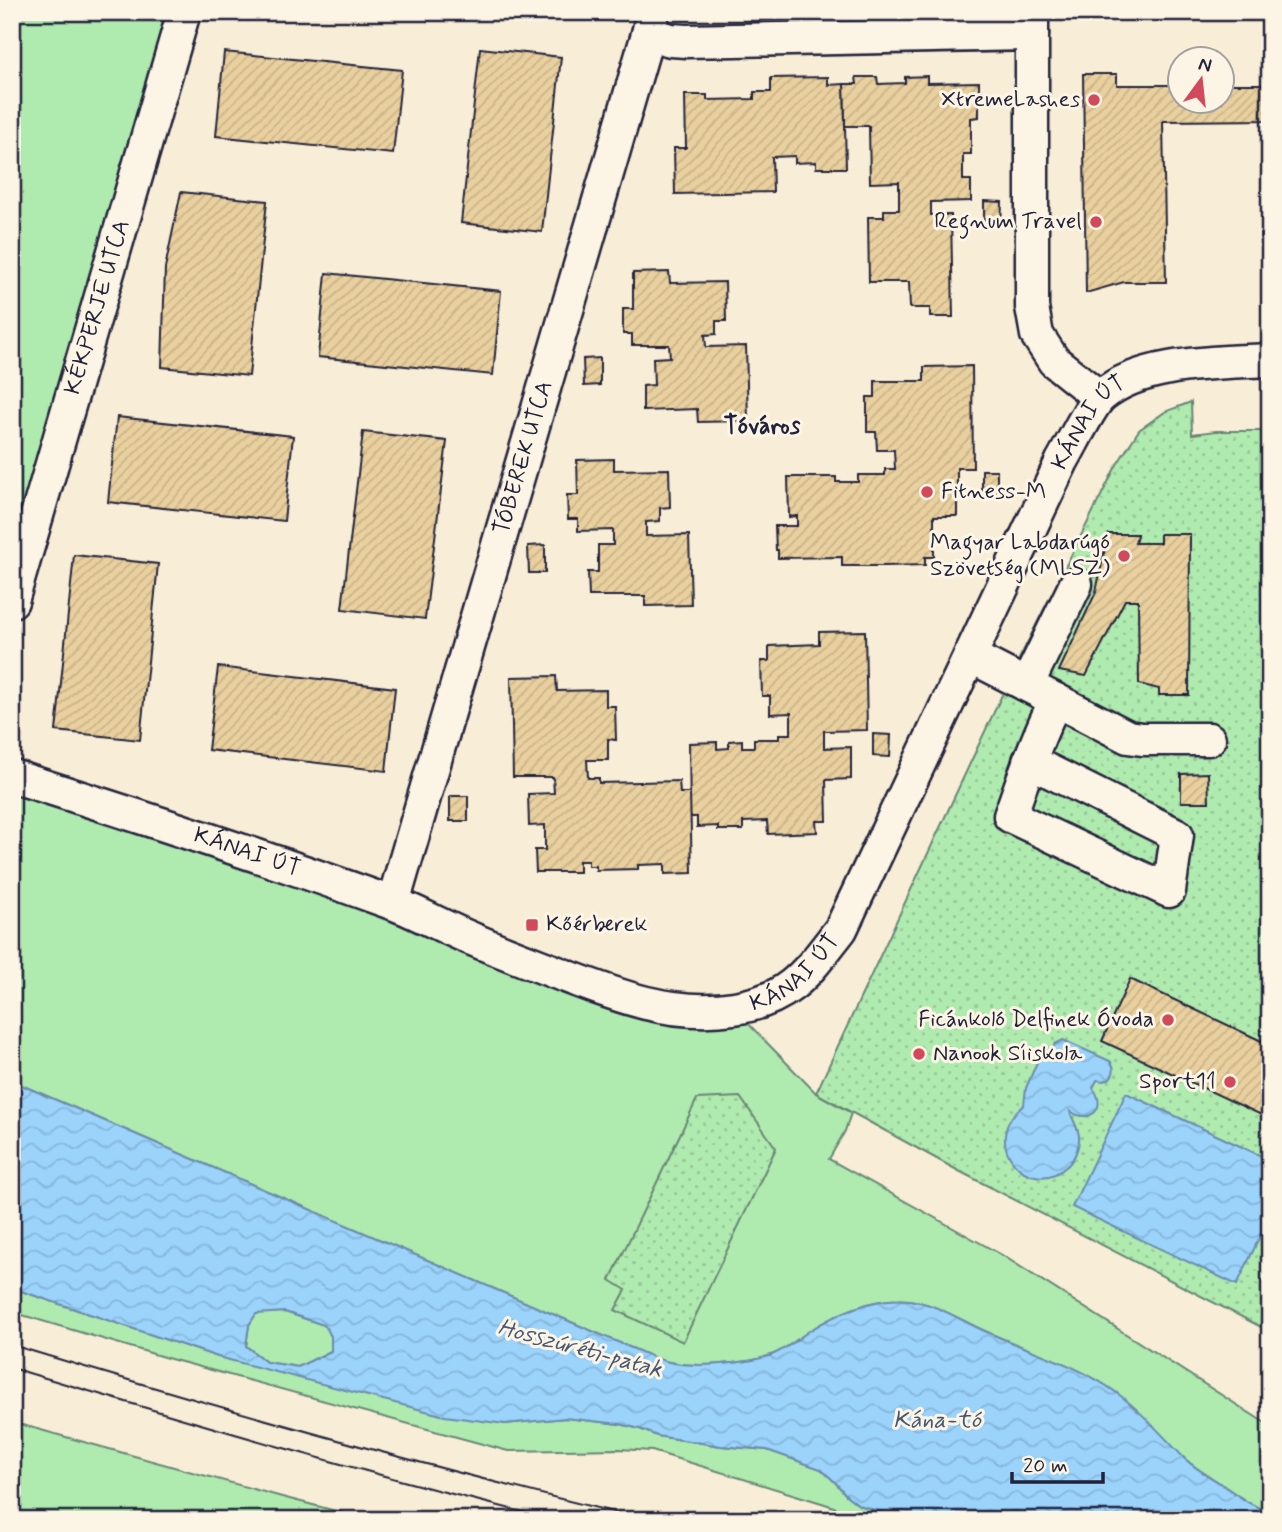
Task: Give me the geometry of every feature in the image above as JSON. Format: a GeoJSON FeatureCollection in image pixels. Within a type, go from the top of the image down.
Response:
{"type":"FeatureCollection","features":[{"type":"Feature","properties":{"kind":"street","name":"KÉKPERJE UTCA"},"geometry":{"type":"LineString","coordinates":[[12,601],[184,12]]}},
{"type":"Feature","properties":{"kind":"street"},"geometry":{"type":"LineString","coordinates":[[650,23],[671,40],[686,41],[1032,23],[1032,307],[1037,335],[1054,360],[1100,397]]}},
{"type":"Feature","properties":{"kind":"street","name":"TÓBEREK UTCA"},"geometry":{"type":"LineString","coordinates":[[393,903],[650,23]]}},
{"type":"Feature","properties":{"kind":"street","name":"KÁNAI ÚT"},"geometry":{"type":"LineString","coordinates":[[12,776],[167,825],[393,903],[450,930],[611,993],[656,1006],[697,1010],[733,1008],[757,1003],[784,992],[805,975],[841,929],[1062,461],[1100,397],[1125,381],[1150,372],[1185,366],[1270,360]]}},
{"type":"Feature","properties":{"kind":"street"},"geometry":{"type":"LineString","coordinates":[[1027,685],[1076,584]]}},
{"type":"Feature","properties":{"kind":"street"},"geometry":{"type":"LineString","coordinates":[[970,656],[1128,737],[1209,739]]}},
{"type":"Feature","properties":{"kind":"street"},"geometry":{"type":"LineString","coordinates":[[1029,761],[1177,835],[1169,891],[1010,816],[1029,761],[1042,728],[1056,700]]}},
{"type":"Feature","properties":{"kind":"green space"},"geometry":{"type":"Polygon","coordinates":[[[12,12],[184,12],[12,601],[12,12]]]}},
{"type":"Feature","properties":{"kind":"green space"},"geometry":{"type":"Polygon","coordinates":[[[1191,402],[1192,434],[1270,431],[1270,1329],[1263,1328],[957,1170],[816,1093],[1016,665],[1116,466],[1139,430],[1165,412],[1191,402]]]}},
{"type":"Feature","properties":{"kind":"green space"},"geometry":{"type":"Polygon","coordinates":[[[12,776],[611,994],[733,1008],[816,1093],[851,1113],[845,1131],[829,1159],[1002,1255],[1270,1426],[1270,1512],[1246,1501],[1194,1467],[1135,1408],[1101,1383],[1070,1366],[977,1328],[930,1305],[897,1299],[859,1306],[824,1322],[779,1351],[751,1360],[707,1365],[669,1362],[12,1081],[12,776]]]}},
{"type":"Feature","properties":{"kind":"green space"},"geometry":{"type":"Polygon","coordinates":[[[740,1097],[776,1148],[683,1342],[615,1310],[626,1290],[610,1280],[697,1099],[740,1097]]]}},
{"type":"Feature","properties":{"kind":"green space"},"geometry":{"type":"Polygon","coordinates":[[[12,1288],[218,1357],[505,1424],[565,1418],[620,1424],[657,1436],[767,1450],[821,1469],[859,1505],[906,1520],[870,1520],[652,1451],[508,1451],[167,1358],[12,1312],[12,1288]]]}},
{"type":"Feature","properties":{"kind":"green space"},"geometry":{"type":"Polygon","coordinates":[[[285,1312],[324,1325],[331,1336],[331,1351],[298,1367],[266,1362],[246,1346],[249,1325],[256,1313],[285,1312]]]}},
{"type":"Feature","properties":{"kind":"green space"},"geometry":{"type":"Polygon","coordinates":[[[12,1422],[282,1497],[371,1520],[12,1520],[12,1422]]]}},
{"type":"Feature","properties":{"kind":"water"},"geometry":{"type":"Polygon","coordinates":[[[1063,1040],[1110,1061],[1113,1072],[1109,1079],[1097,1080],[1093,1088],[1099,1102],[1095,1112],[1084,1116],[1070,1111],[1079,1140],[1077,1152],[1071,1162],[1053,1175],[1038,1177],[1024,1172],[1013,1162],[1007,1149],[1005,1134],[1011,1119],[1024,1105],[1026,1088],[1043,1048],[1052,1050],[1055,1044],[1063,1040]]]}},
{"type":"Feature","properties":{"kind":"water","name":"Kána-tó"},"geometry":{"type":"Polygon","coordinates":[[[12,1081],[669,1362],[707,1365],[751,1360],[778,1352],[820,1324],[870,1303],[896,1299],[930,1305],[977,1328],[1070,1366],[1102,1383],[1135,1408],[1185,1459],[1246,1501],[1270,1512],[1270,1520],[906,1520],[859,1505],[821,1469],[767,1450],[657,1436],[620,1424],[565,1418],[505,1424],[445,1416],[218,1357],[12,1288],[12,1081]],[[285,1312],[256,1314],[249,1325],[246,1346],[266,1362],[298,1367],[331,1351],[331,1336],[324,1325],[285,1312]]]}},
{"type":"Feature","properties":{"kind":"water"},"geometry":{"type":"Polygon","coordinates":[[[1126,1093],[1270,1160],[1270,1215],[1237,1285],[1072,1207],[1126,1093]]]}},
{"type":"Feature","properties":{"kind":"building"},"geometry":{"type":"Polygon","coordinates":[[[480,48],[561,57],[542,232],[461,223],[480,48]]]}},
{"type":"Feature","properties":{"kind":"building"},"geometry":{"type":"Polygon","coordinates":[[[224,52],[402,70],[393,154],[216,136],[224,52]]]}},
{"type":"Feature","properties":{"kind":"building"},"geometry":{"type":"Polygon","coordinates":[[[1083,74],[1117,74],[1117,85],[1166,85],[1166,116],[1236,116],[1236,84],[1270,84],[1270,120],[1163,121],[1166,282],[1124,282],[1086,293],[1083,74]]]}},
{"type":"Feature","properties":{"kind":"building"},"geometry":{"type":"Polygon","coordinates":[[[927,76],[927,83],[979,82],[979,117],[971,118],[971,154],[963,154],[963,180],[971,180],[971,201],[931,202],[931,215],[951,215],[953,317],[930,317],[930,308],[910,308],[909,282],[869,282],[868,217],[884,217],[884,210],[899,210],[899,182],[870,183],[869,126],[845,126],[844,84],[857,84],[856,77],[877,77],[878,84],[905,83],[905,77],[927,76]]]}},
{"type":"Feature","properties":{"kind":"building"},"geometry":{"type":"Polygon","coordinates":[[[828,77],[828,85],[844,84],[846,168],[816,168],[816,162],[795,163],[795,156],[772,157],[773,192],[675,194],[674,148],[686,148],[685,95],[707,95],[707,100],[754,99],[754,92],[771,92],[771,78],[828,77]]]}},
{"type":"Feature","properties":{"kind":"building"},"geometry":{"type":"Polygon","coordinates":[[[181,192],[267,201],[249,376],[162,367],[165,268],[181,192]]]}},
{"type":"Feature","properties":{"kind":"building"},"geometry":{"type":"Polygon","coordinates":[[[984,201],[1002,202],[1001,227],[984,227],[984,201]]]}},
{"type":"Feature","properties":{"kind":"building"},"geometry":{"type":"Polygon","coordinates":[[[669,272],[670,283],[725,282],[726,321],[716,321],[716,334],[705,335],[706,347],[746,346],[748,421],[698,422],[697,409],[643,411],[643,386],[654,385],[653,358],[670,357],[669,345],[632,345],[632,334],[623,334],[623,309],[633,309],[633,273],[669,272]]]}},
{"type":"Feature","properties":{"kind":"building"},"geometry":{"type":"Polygon","coordinates":[[[326,273],[501,291],[493,375],[318,357],[326,273]]]}},
{"type":"Feature","properties":{"kind":"building"},"geometry":{"type":"Polygon","coordinates":[[[600,358],[600,385],[584,386],[583,359],[600,358]]]}},
{"type":"Feature","properties":{"kind":"building"},"geometry":{"type":"Polygon","coordinates":[[[972,366],[973,468],[957,468],[957,516],[934,516],[934,557],[925,557],[925,565],[885,566],[842,566],[842,557],[778,558],[775,526],[797,526],[797,516],[789,517],[788,477],[836,477],[836,482],[858,482],[858,475],[885,475],[885,469],[895,469],[894,450],[877,450],[876,432],[867,432],[867,397],[875,397],[875,381],[924,381],[924,367],[972,366]]]}},
{"type":"Feature","properties":{"kind":"building"},"geometry":{"type":"Polygon","coordinates":[[[117,417],[293,436],[284,521],[108,502],[117,417]]]}},
{"type":"Feature","properties":{"kind":"building"},"geometry":{"type":"Polygon","coordinates":[[[363,432],[447,441],[425,619],[342,609],[363,432]]]}},
{"type":"Feature","properties":{"kind":"building"},"geometry":{"type":"Polygon","coordinates":[[[614,459],[614,470],[669,469],[670,507],[660,508],[660,521],[646,522],[646,536],[689,535],[691,605],[645,606],[645,596],[589,596],[588,572],[598,572],[598,545],[613,545],[613,530],[578,531],[578,519],[568,519],[567,495],[578,495],[577,460],[614,459]]]}},
{"type":"Feature","properties":{"kind":"building"},"geometry":{"type":"Polygon","coordinates":[[[982,470],[997,470],[997,494],[982,494],[982,470]]]}},
{"type":"Feature","properties":{"kind":"building"},"geometry":{"type":"Polygon","coordinates":[[[1108,534],[1137,534],[1135,543],[1160,543],[1160,534],[1190,534],[1189,695],[1159,695],[1159,689],[1139,684],[1138,600],[1125,600],[1086,676],[1059,671],[1096,592],[1108,534]]]}},
{"type":"Feature","properties":{"kind":"building"},"geometry":{"type":"Polygon","coordinates":[[[545,545],[545,573],[529,573],[528,546],[545,545]]]}},
{"type":"Feature","properties":{"kind":"building"},"geometry":{"type":"Polygon","coordinates":[[[74,555],[158,564],[140,740],[56,731],[74,555]]]}},
{"type":"Feature","properties":{"kind":"building"},"geometry":{"type":"Polygon","coordinates":[[[865,631],[867,730],[824,731],[824,748],[851,747],[851,779],[826,780],[827,821],[816,821],[817,832],[768,834],[767,821],[743,822],[743,830],[718,830],[718,826],[697,827],[697,817],[690,817],[689,743],[717,742],[717,749],[729,748],[729,741],[742,740],[742,747],[754,747],[754,739],[779,739],[779,734],[791,734],[791,713],[770,714],[770,696],[762,696],[761,661],[769,661],[769,646],[819,644],[819,632],[865,631]]]}},
{"type":"Feature","properties":{"kind":"building"},"geometry":{"type":"Polygon","coordinates":[[[218,667],[395,688],[386,771],[208,750],[218,667]]]}},
{"type":"Feature","properties":{"kind":"building"},"geometry":{"type":"Polygon","coordinates":[[[556,676],[557,691],[606,690],[606,706],[615,706],[616,740],[608,739],[608,760],[587,760],[588,778],[599,778],[599,783],[679,781],[680,793],[690,793],[692,873],[665,874],[665,864],[638,865],[638,869],[596,870],[596,866],[588,866],[588,861],[579,861],[579,872],[536,872],[535,850],[545,850],[545,825],[529,826],[528,794],[554,793],[553,777],[513,777],[511,677],[556,676]]]}},
{"type":"Feature","properties":{"kind":"building"},"geometry":{"type":"Polygon","coordinates":[[[873,734],[891,735],[890,757],[873,756],[873,734]]]}},
{"type":"Feature","properties":{"kind":"building"},"geometry":{"type":"Polygon","coordinates":[[[1208,773],[1209,802],[1181,802],[1181,774],[1208,773]]]}},
{"type":"Feature","properties":{"kind":"building"},"geometry":{"type":"Polygon","coordinates":[[[450,796],[468,796],[468,821],[450,821],[450,796]]]}},
{"type":"Feature","properties":{"kind":"building","name":"Sport11"},"geometry":{"type":"Polygon","coordinates":[[[1130,979],[1270,1045],[1270,1119],[1102,1041],[1130,979]]]}},
{"type":"Feature","properties":{"kind":"tram line"},"geometry":{"type":"LineString","coordinates":[[12,1345],[328,1437],[647,1520]]}},
{"type":"Feature","properties":{"kind":"tram line"},"geometry":{"type":"LineString","coordinates":[[12,1368],[351,1467],[556,1520]]}},
{"type":"Feature","properties":{"kind":"place","name":"XtremeLashes"},"geometry":{"type":"Point","coordinates":[1094,100]}},
{"type":"Feature","properties":{"kind":"place","name":"Regnum Travel"},"geometry":{"type":"Point","coordinates":[1096,222]}},
{"type":"Feature","properties":{"kind":"place","name":"Fitness-M"},"geometry":{"type":"Point","coordinates":[927,492]}},
{"type":"Feature","properties":{"kind":"place","name":"Magyar Labdarúgó Szövetség (MLSZ)"},"geometry":{"type":"Point","coordinates":[1124,556]}},
{"type":"Feature","properties":{"kind":"place","name":"Kőérberek"},"geometry":{"type":"Point","coordinates":[532,925]}},
{"type":"Feature","properties":{"kind":"place","name":"Ficánkoló Delfinek Óvoda"},"geometry":{"type":"Point","coordinates":[1168,1020]}},
{"type":"Feature","properties":{"kind":"place","name":"Nanook Síiskola"},"geometry":{"type":"Point","coordinates":[919,1054]}},
{"type":"Feature","properties":{"kind":"place","name":"Sport11"},"geometry":{"type":"Point","coordinates":[1230,1082]}},
{"type":"Feature","properties":{"kind":"district","name":"Tóváros"},"geometry":{"type":"Point","coordinates":[762,426]}},
{"type":"Feature","properties":{"kind":"water label","name":"Hosszúréti-patak"},"geometry":{"type":"Point","coordinates":[580,1349]}}]}
